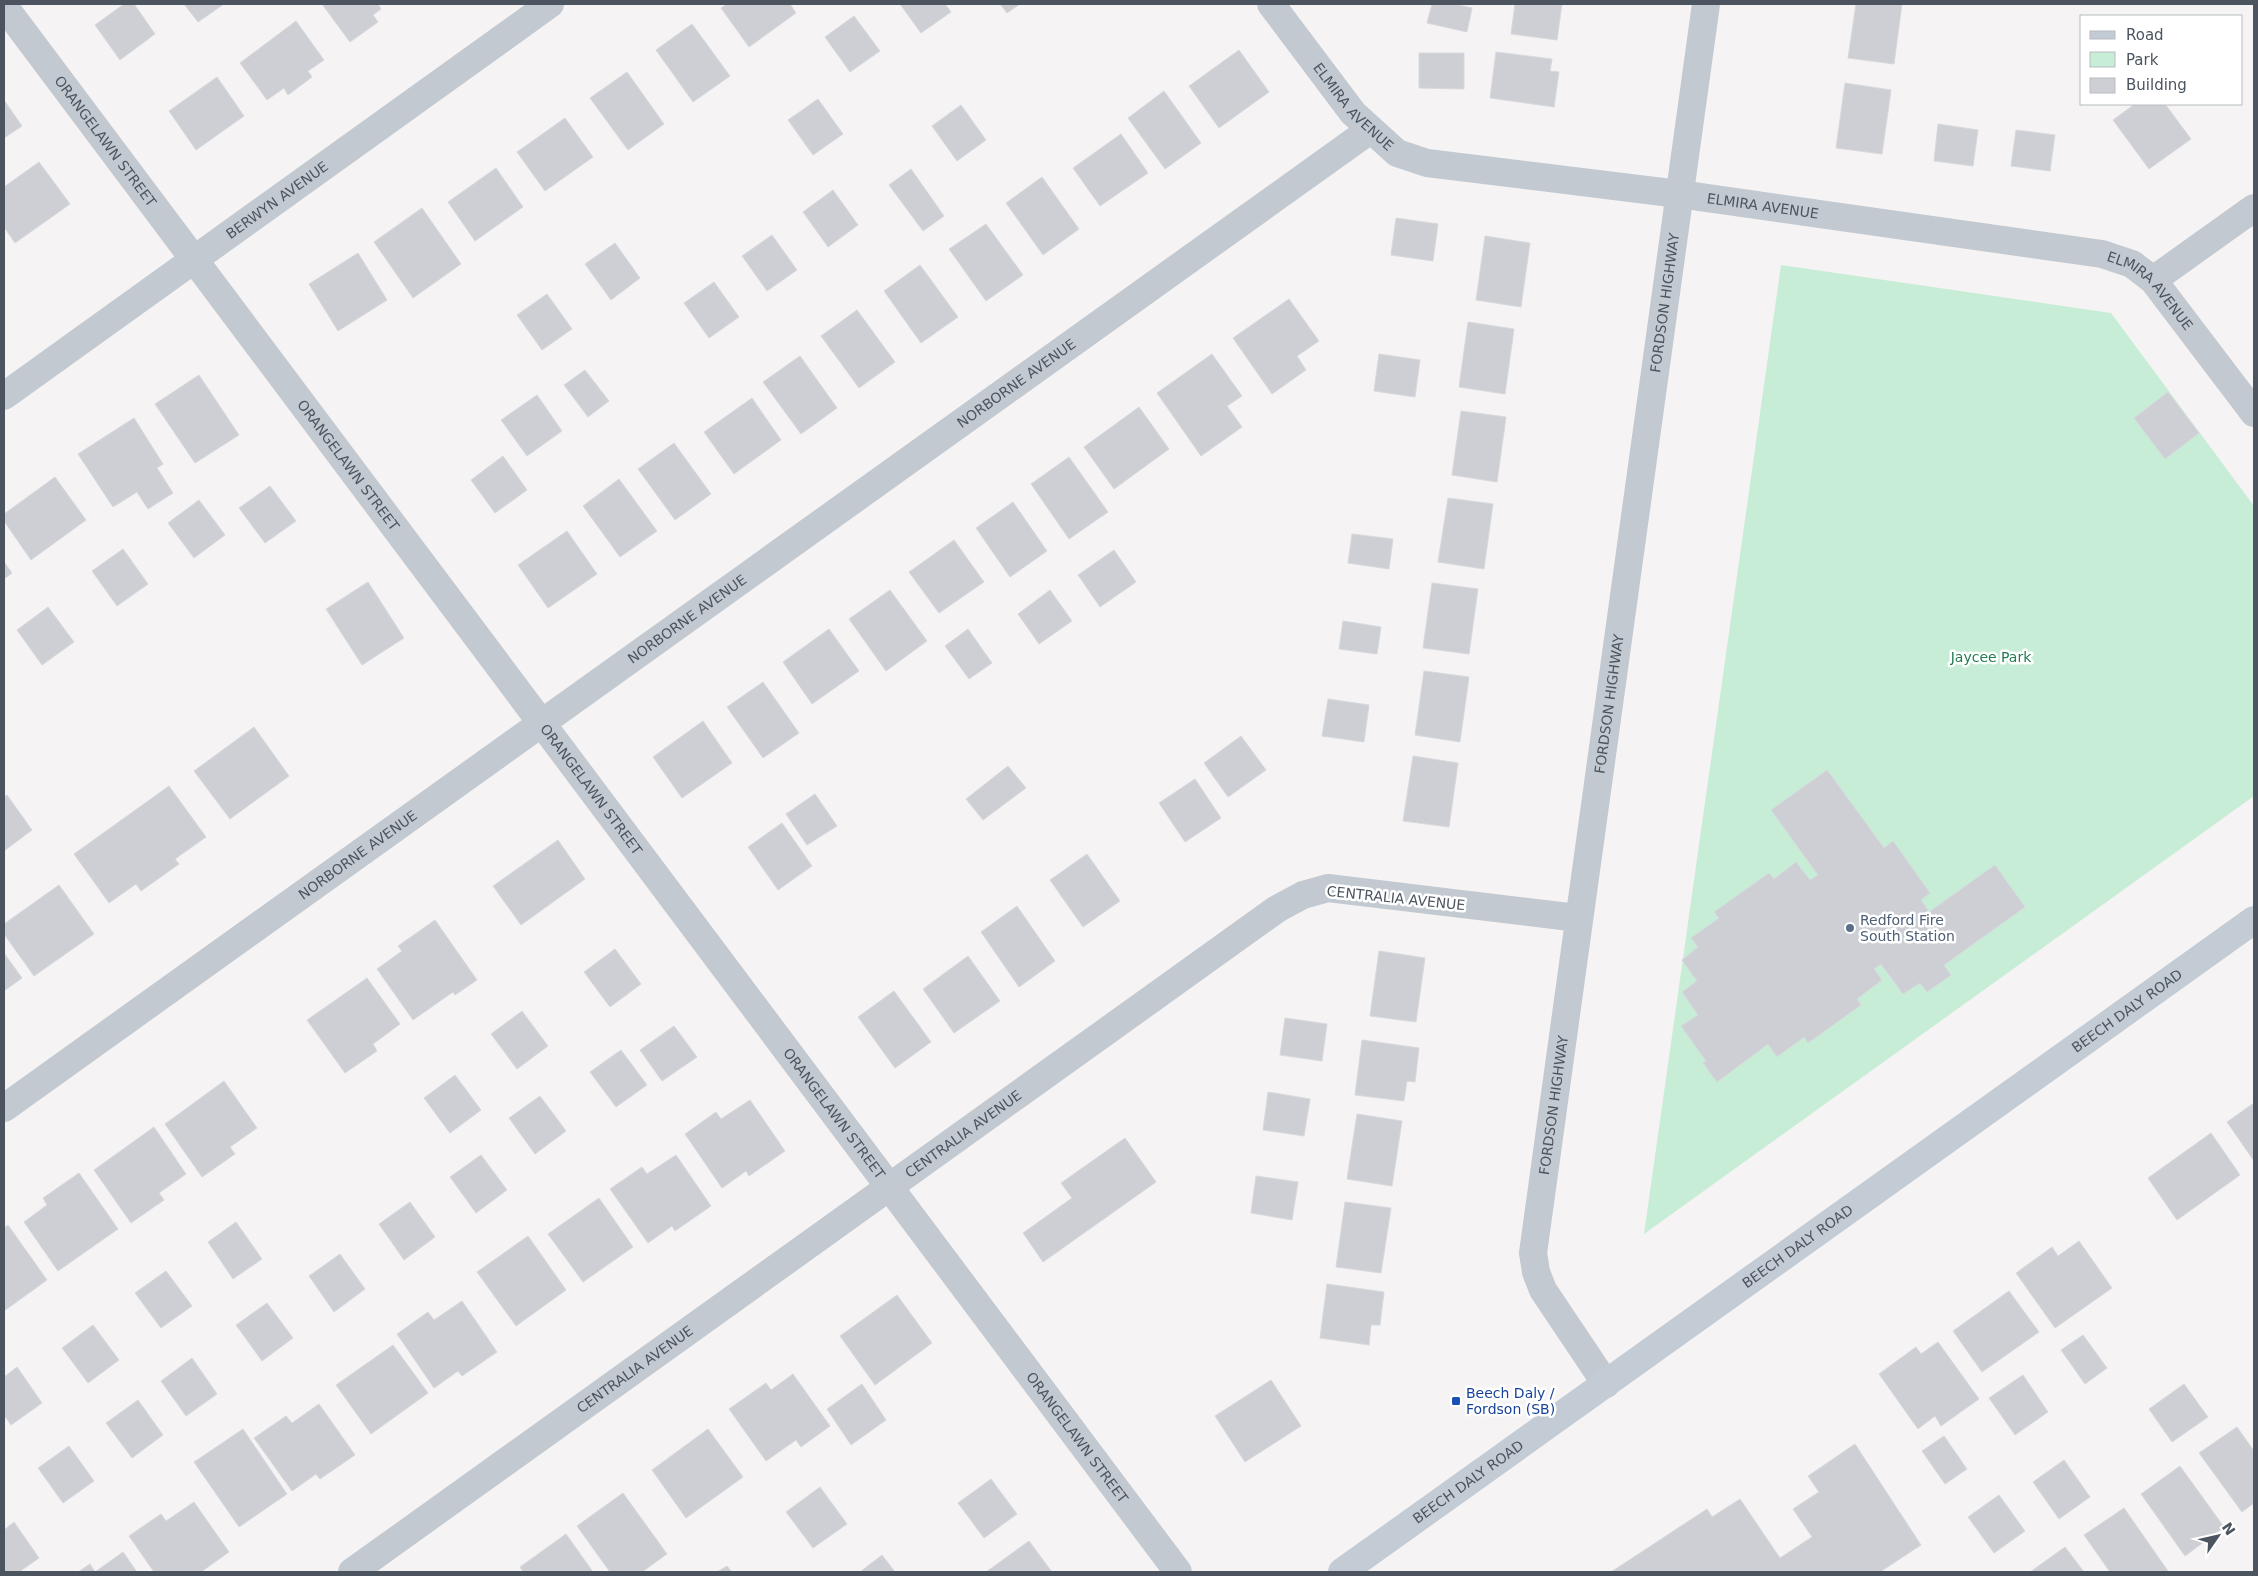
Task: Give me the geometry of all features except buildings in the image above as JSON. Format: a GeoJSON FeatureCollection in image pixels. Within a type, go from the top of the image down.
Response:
{"type":"FeatureCollection","features":[{"type":"Feature","properties":{"kind":"main road","name":"BEECH DALY ROAD"},"geometry":{"type":"LineString","coordinates":[[1342,1572],[2254,920]]}},
{"type":"Feature","properties":{"kind":"street","name":"BERWYN AVENUE"},"geometry":{"type":"LineString","coordinates":[[4,396],[550,4]]}},
{"type":"Feature","properties":{"kind":"street","name":"ELMIRA AVENUE"},"geometry":{"type":"LineString","coordinates":[[1272,4],[1353,113],[1396,153],[1427,163],[1679,194],[2102,254],[2132,264],[2153,280],[2254,413]]}},
{"type":"Feature","properties":{"kind":"street","name":"FORDSON HIGHWAY"},"geometry":{"type":"LineString","coordinates":[[1606,1384],[1543,1290],[1536,1272],[1533,1253],[1706,4]]}},
{"type":"Feature","properties":{"kind":"street","name":"ORANGELAWN STREET"},"geometry":{"type":"LineString","coordinates":[[4,6],[1178,1572]]}},
{"type":"Feature","properties":{"kind":"street","name":"NORBORNE AVENUE"},"geometry":{"type":"LineString","coordinates":[[4,1108],[1370,130]]}},
{"type":"Feature","properties":{"kind":"street"},"geometry":{"type":"LineString","coordinates":[[2153,280],[2254,208]]}},
{"type":"Feature","properties":{"kind":"street","name":"CENTRALIA AVENUE"},"geometry":{"type":"LineString","coordinates":[[352,1572],[889,1189],[1277,909],[1303,895],[1328,888],[1578,918]]}},
{"type":"Feature","properties":{"kind":"green space","name":"Jaycee Park"},"geometry":{"type":"Polygon","coordinates":[[[1781,265],[2111,313],[2254,506],[2254,796],[1644,1234],[1781,265]]]}},
{"type":"Feature","properties":{"kind":"place","name":"Redford Fire South Station"},"geometry":{"type":"Point","coordinates":[1850,928]}},
{"type":"Feature","properties":{"kind":"place","name":"Beech Daly / Fordson (SB)"},"geometry":{"type":"Point","coordinates":[1456,1401]}}]}
